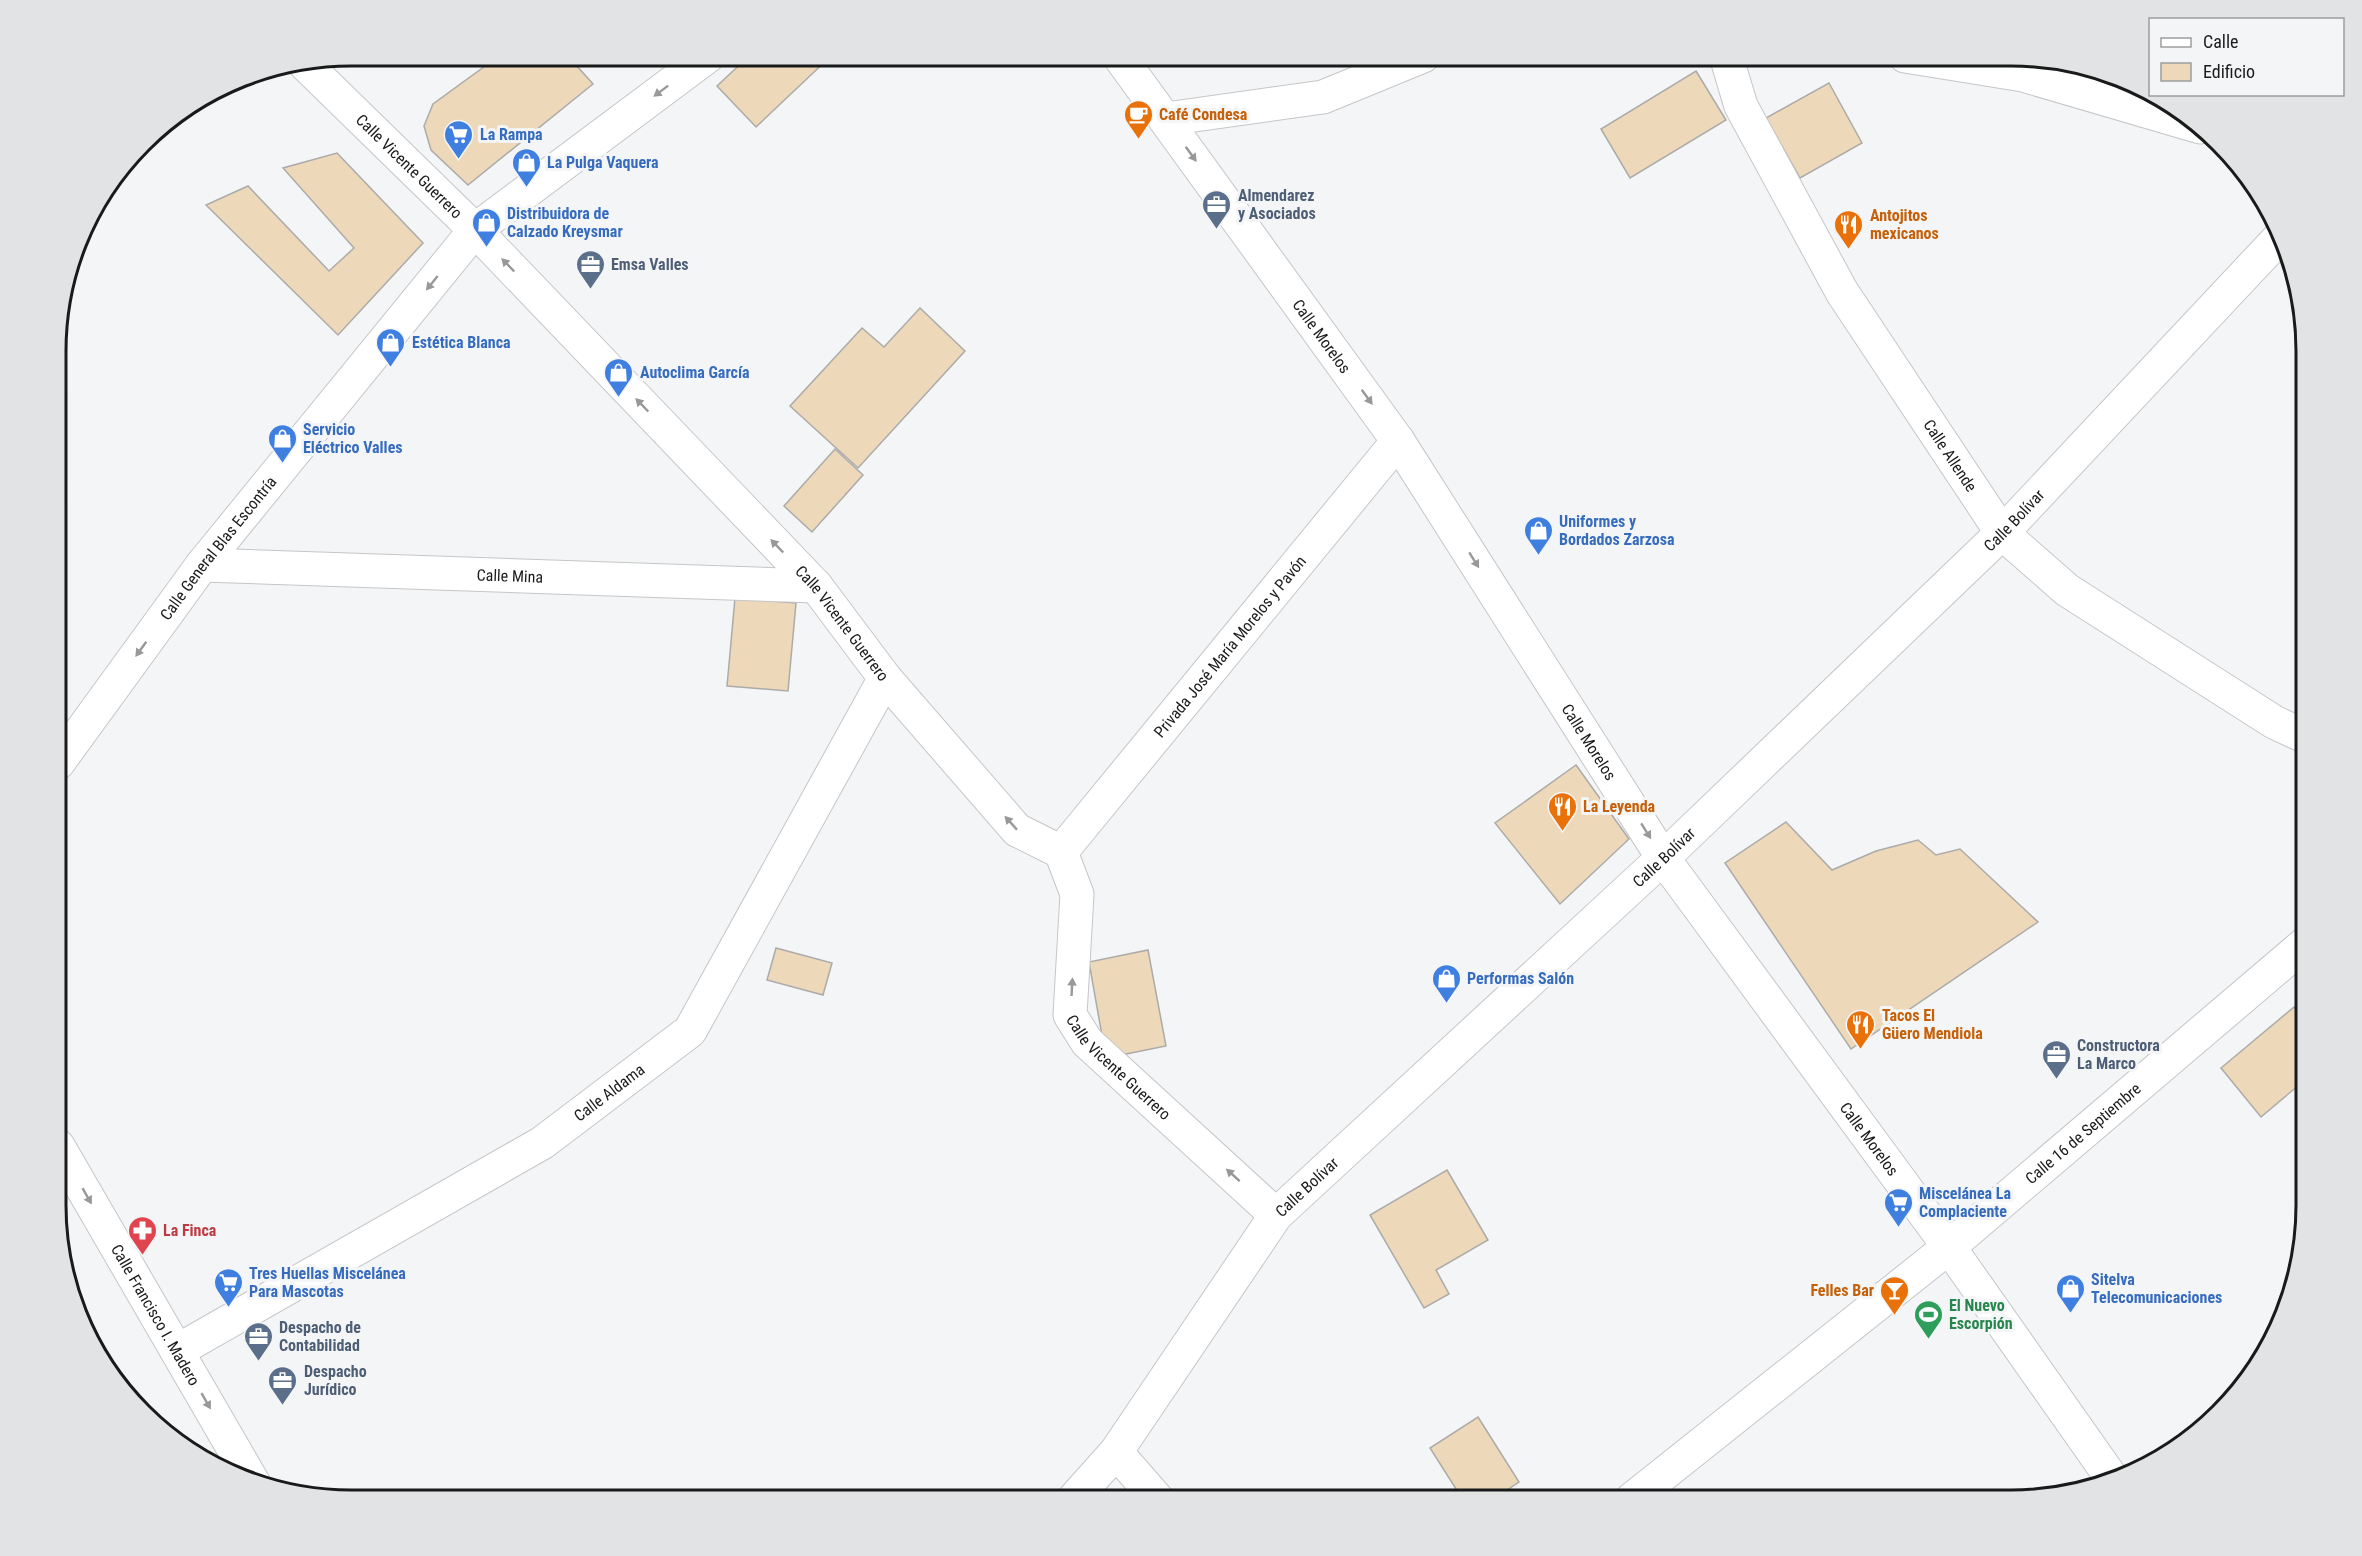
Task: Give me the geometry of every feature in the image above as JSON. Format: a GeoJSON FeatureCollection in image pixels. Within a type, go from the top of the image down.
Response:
{"type":"FeatureCollection","features":[{"type":"Feature","properties":{"kind":"street","name":"Calle General Blas Escontría"},"geometry":{"type":"LineString","coordinates":[[66,752],[202,565],[475,230],[695,66]]}},
{"type":"Feature","properties":{"kind":"street","name":"Calle Morelos"},"geometry":{"type":"LineString","coordinates":[[1126,66],[1398,441],[1663,858],[1949,1247],[2108,1473]]}},
{"type":"Feature","properties":{"kind":"street"},"geometry":{"type":"LineString","coordinates":[[1166,119],[1323,97],[1399,66]]}},
{"type":"Feature","properties":{"kind":"street","name":"Calle Allende"},"geometry":{"type":"LineString","coordinates":[[1728,66],[1741,106],[1842,292],[2002,533],[2067,590],[2274,722],[2296,732]]}},
{"type":"Feature","properties":{"kind":"street"},"geometry":{"type":"LineString","coordinates":[[1968,66],[2024,75],[2179,121]]}},
{"type":"Feature","properties":{"kind":"street","name":"Calle Vicente Guerrero"},"geometry":{"type":"LineString","coordinates":[[310,69],[475,230],[816,586],[885,678],[1017,830],[1061,852],[1077,894],[1070,1015],[1087,1042],[1276,1215]]}},
{"type":"Feature","properties":{"kind":"street","name":"Calle Bolívar"},"geometry":{"type":"LineString","coordinates":[[1082,1490],[1116,1452],[1276,1215],[1663,858],[2002,533],[2274,243]]}},
{"type":"Feature","properties":{"kind":"street","name":"Privada José María Morelos y Pavón"},"geometry":{"type":"LineString","coordinates":[[1061,852],[1398,441]]}},
{"type":"Feature","properties":{"kind":"street","name":"Calle Mina"},"geometry":{"type":"LineString","coordinates":[[202,565],[816,586]]}},
{"type":"Feature","properties":{"kind":"street","name":"Calle Aldama"},"geometry":{"type":"LineString","coordinates":[[177,1351],[542,1143],[690,1031],[885,678]]}},
{"type":"Feature","properties":{"kind":"street","name":"Calle 16 de Septiembre"},"geometry":{"type":"LineString","coordinates":[[1644,1490],[1949,1247],[2296,952]]}},
{"type":"Feature","properties":{"kind":"street","name":"Calle Francisco I. Madero"},"geometry":{"type":"LineString","coordinates":[[66,1160],[246,1469]]}},
{"type":"Feature","properties":{"kind":"street"},"geometry":{"type":"LineString","coordinates":[[1116,1452],[1149,1490]]}},
{"type":"Feature","properties":{"kind":"building"},"geometry":{"type":"Polygon","coordinates":[[[485,66],[577,66],[593,84],[468,185],[431,150],[424,126],[433,104],[485,66]]]}},
{"type":"Feature","properties":{"kind":"building"},"geometry":{"type":"Polygon","coordinates":[[[738,66],[820,66],[756,127],[717,86],[738,66]]]}},
{"type":"Feature","properties":{"kind":"building"},"geometry":{"type":"Polygon","coordinates":[[[1696,71],[1726,120],[1630,178],[1601,129],[1696,71]]]}},
{"type":"Feature","properties":{"kind":"building"},"geometry":{"type":"Polygon","coordinates":[[[1829,83],[1862,143],[1800,178],[1766,118],[1829,83]]]}},
{"type":"Feature","properties":{"kind":"building"},"geometry":{"type":"Polygon","coordinates":[[[337,153],[423,243],[338,335],[206,205],[248,186],[329,271],[354,248],[283,168],[337,153]]]}},
{"type":"Feature","properties":{"kind":"building"},"geometry":{"type":"Polygon","coordinates":[[[920,308],[965,351],[858,468],[790,406],[862,328],[884,347],[920,308]]]}},
{"type":"Feature","properties":{"kind":"building"},"geometry":{"type":"Polygon","coordinates":[[[835,449],[863,475],[812,532],[784,506],[835,449]]]}},
{"type":"Feature","properties":{"kind":"building"},"geometry":{"type":"Polygon","coordinates":[[[735,598],[796,603],[788,691],[727,686],[735,598]]]}},
{"type":"Feature","properties":{"kind":"building","name":"La Leyenda"},"geometry":{"type":"Polygon","coordinates":[[[1576,765],[1629,839],[1560,904],[1495,823],[1576,765]]]}},
{"type":"Feature","properties":{"kind":"building"},"geometry":{"type":"Polygon","coordinates":[[[1786,822],[1832,870],[1876,851],[1918,840],[1936,855],[1960,849],[2038,922],[1851,1049],[1725,863],[1786,822]]]}},
{"type":"Feature","properties":{"kind":"building"},"geometry":{"type":"Polygon","coordinates":[[[776,948],[832,963],[823,995],[767,980],[776,948]]]}},
{"type":"Feature","properties":{"kind":"building"},"geometry":{"type":"Polygon","coordinates":[[[1148,950],[1166,1046],[1106,1058],[1089,962],[1148,950]]]}},
{"type":"Feature","properties":{"kind":"building"},"geometry":{"type":"Polygon","coordinates":[[[2294,1007],[2296,1009],[2296,1087],[2261,1117],[2221,1068],[2294,1007]]]}},
{"type":"Feature","properties":{"kind":"building"},"geometry":{"type":"Polygon","coordinates":[[[1447,1170],[1488,1240],[1436,1270],[1449,1294],[1424,1308],[1370,1215],[1447,1170]]]}},
{"type":"Feature","properties":{"kind":"building"},"geometry":{"type":"Polygon","coordinates":[[[1478,1417],[1519,1482],[1507,1490],[1457,1490],[1430,1448],[1478,1417]]]}},
{"type":"Feature","properties":{"kind":"place","name":"Café Condesa"},"geometry":{"type":"Point","coordinates":[1138,140]}},
{"type":"Feature","properties":{"kind":"place","name":"La Rampa"},"geometry":{"type":"Point","coordinates":[459,160]}},
{"type":"Feature","properties":{"kind":"place","name":"La Pulga Vaquera"},"geometry":{"type":"Point","coordinates":[526,188]}},
{"type":"Feature","properties":{"kind":"place","name":"Almendarez y Asociados"},"geometry":{"type":"Point","coordinates":[1217,230]}},
{"type":"Feature","properties":{"kind":"place","name":"Distribuidora de Calzado Kreysmar"},"geometry":{"type":"Point","coordinates":[486,248]}},
{"type":"Feature","properties":{"kind":"place","name":"Antojitos mexicanos"},"geometry":{"type":"Point","coordinates":[1849,250]}},
{"type":"Feature","properties":{"kind":"place","name":"Emsa Valles"},"geometry":{"type":"Point","coordinates":[590,290]}},
{"type":"Feature","properties":{"kind":"place","name":"Estética Blanca"},"geometry":{"type":"Point","coordinates":[391,368]}},
{"type":"Feature","properties":{"kind":"place","name":"Autoclima García"},"geometry":{"type":"Point","coordinates":[619,398]}},
{"type":"Feature","properties":{"kind":"place","name":"Servicio Eléctrico Valles"},"geometry":{"type":"Point","coordinates":[282,464]}},
{"type":"Feature","properties":{"kind":"place","name":"Uniformes y Bordados Zarzosa"},"geometry":{"type":"Point","coordinates":[1538,556]}},
{"type":"Feature","properties":{"kind":"place","name":"La Leyenda"},"geometry":{"type":"Point","coordinates":[1562,832]}},
{"type":"Feature","properties":{"kind":"place","name":"Performas Salón"},"geometry":{"type":"Point","coordinates":[1446,1004]}},
{"type":"Feature","properties":{"kind":"place","name":"Tacos El Güero Mendiola"},"geometry":{"type":"Point","coordinates":[1861,1050]}},
{"type":"Feature","properties":{"kind":"place","name":"Constructora La Marco"},"geometry":{"type":"Point","coordinates":[2056,1080]}},
{"type":"Feature","properties":{"kind":"place","name":"Miscelánea La Complaciente"},"geometry":{"type":"Point","coordinates":[1898,1228]}},
{"type":"Feature","properties":{"kind":"place","name":"La Finca"},"geometry":{"type":"Point","coordinates":[142,1256]}},
{"type":"Feature","properties":{"kind":"place","name":"Tres Huellas Miscelánea Para Mascotas"},"geometry":{"type":"Point","coordinates":[228,1308]}},
{"type":"Feature","properties":{"kind":"place","name":"Sitelva Telecomunicaciones"},"geometry":{"type":"Point","coordinates":[2070,1314]}},
{"type":"Feature","properties":{"kind":"place","name":"Felles Bar"},"geometry":{"type":"Point","coordinates":[1895,1316]}},
{"type":"Feature","properties":{"kind":"place","name":"El Nuevo Escorpión"},"geometry":{"type":"Point","coordinates":[1928,1340]}},
{"type":"Feature","properties":{"kind":"place","name":"Despacho de Contabilidad"},"geometry":{"type":"Point","coordinates":[258,1362]}},
{"type":"Feature","properties":{"kind":"place","name":"Despacho Jurídico"},"geometry":{"type":"Point","coordinates":[283,1406]}}]}
